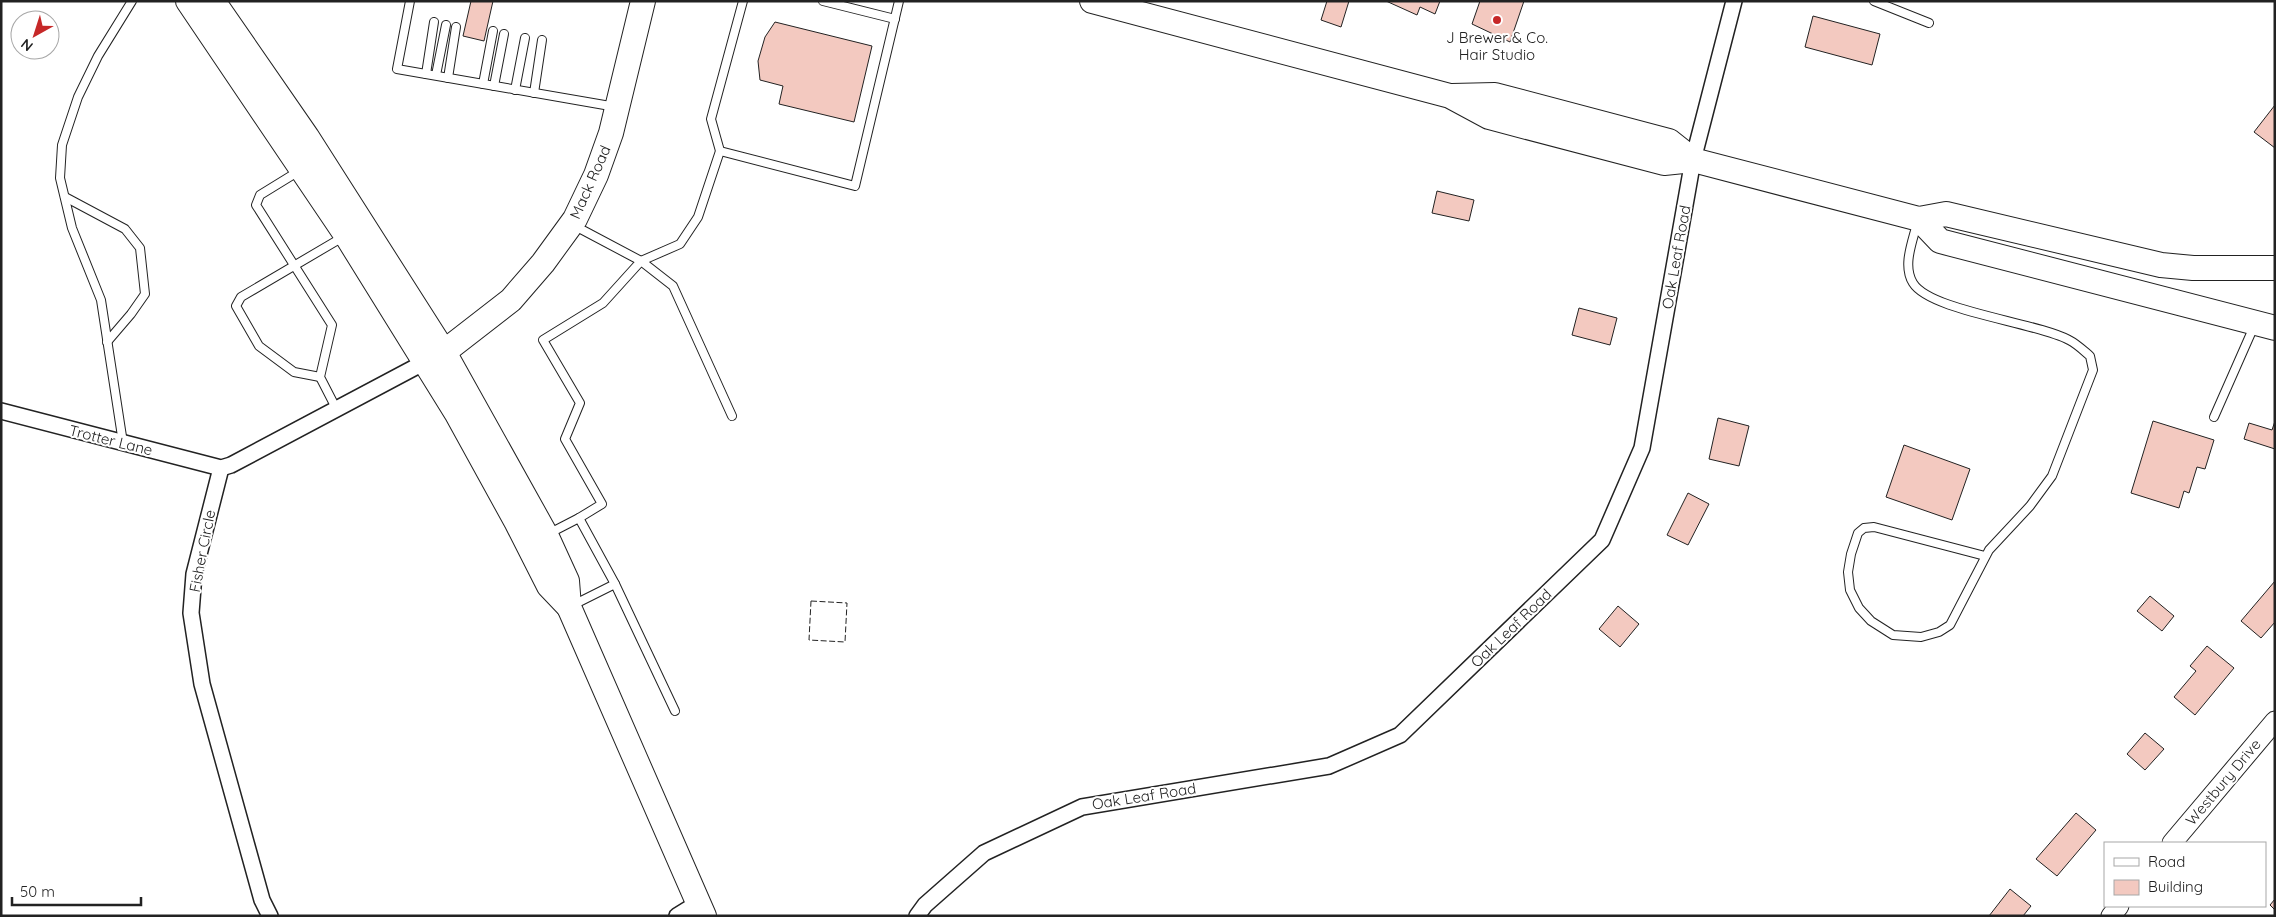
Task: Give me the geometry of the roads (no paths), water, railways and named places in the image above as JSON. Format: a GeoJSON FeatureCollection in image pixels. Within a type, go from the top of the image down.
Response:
{"type":"FeatureCollection","features":[{"type":"Feature","properties":{"kind":"main road"},"geometry":{"type":"LineString","coordinates":[[188,1],[346,235],[435,357],[548,586],[570,606]]}},
{"type":"Feature","properties":{"kind":"main road"},"geometry":{"type":"LineString","coordinates":[[213,1],[312,146],[435,357],[546,535],[567,581],[570,606],[701,909]]}},
{"type":"Feature","properties":{"kind":"main road","name":"Mack Road"},"geometry":{"type":"LineString","coordinates":[[435,357],[511,300],[543,263],[571,224],[596,175],[618,108],[644,1]]}},
{"type":"Feature","properties":{"kind":"main road"},"geometry":{"type":"LineString","coordinates":[[1092,1],[1450,96],[1495,95],[1670,141],[1693,160],[1919,219],[1946,214],[2161,265],[2193,268],[2275,268]]}},
{"type":"Feature","properties":{"kind":"main road"},"geometry":{"type":"LineString","coordinates":[[1919,219],[1940,241],[2269,322]]}},
{"type":"Feature","properties":{"kind":"street","name":"Oak Leaf Road"},"geometry":{"type":"LineString","coordinates":[[917,916],[925,905],[984,853],[1082,807],[1329,766],[1400,735],[1602,540],[1642,448],[1693,160],[1734,1]]}},
{"type":"Feature","properties":{"kind":"street"},"geometry":{"type":"LineString","coordinates":[[221,468],[231,465],[435,357]]}},
{"type":"Feature","properties":{"kind":"street","name":"Trotter Lane"},"geometry":{"type":"LineString","coordinates":[[1,411],[221,468]]}},
{"type":"Feature","properties":{"kind":"street","name":"Fisher Circle"},"geometry":{"type":"LineString","coordinates":[[221,468],[196,565],[191,613],[202,684],[262,900],[270,916]]}},
{"type":"Feature","properties":{"kind":"street","name":"Westbury Drive"},"geometry":{"type":"LineString","coordinates":[[2173,842],[2275,721]]}},
{"type":"Feature","properties":{"kind":"street"},"geometry":{"type":"LineString","coordinates":[[677,916],[701,909]]}},
{"type":"Feature","properties":{"kind":"lane"},"geometry":{"type":"LineString","coordinates":[[123,443],[101,300],[72,228],[60,178],[62,145],[78,97],[98,56],[132,1]]}},
{"type":"Feature","properties":{"kind":"lane"},"geometry":{"type":"LineString","coordinates":[[410,1],[397,69],[618,108]]}},
{"type":"Feature","properties":{"kind":"lane"},"geometry":{"type":"LineString","coordinates":[[546,535],[602,504],[565,439],[580,403],[543,340],[603,303],[641,261],[680,244],[698,217],[720,151],[711,119],[743,1]]}},
{"type":"Feature","properties":{"kind":"lane"},"geometry":{"type":"LineString","coordinates":[[823,1],[895,19]]}},
{"type":"Feature","properties":{"kind":"lane"},"geometry":{"type":"LineString","coordinates":[[720,151],[855,186],[899,1]]}},
{"type":"Feature","properties":{"kind":"lane"},"geometry":{"type":"LineString","coordinates":[[1874,1],[1929,23]]}},
{"type":"Feature","properties":{"kind":"lane"},"geometry":{"type":"LineString","coordinates":[[426,74],[434,22]]}},
{"type":"Feature","properties":{"kind":"lane"},"geometry":{"type":"LineString","coordinates":[[436,75],[446,25]]}},
{"type":"Feature","properties":{"kind":"lane"},"geometry":{"type":"LineString","coordinates":[[448,78],[456,27]]}},
{"type":"Feature","properties":{"kind":"lane"},"geometry":{"type":"LineString","coordinates":[[483,84],[493,31]]}},
{"type":"Feature","properties":{"kind":"lane"},"geometry":{"type":"LineString","coordinates":[[494,86],[504,34]]}},
{"type":"Feature","properties":{"kind":"lane"},"geometry":{"type":"LineString","coordinates":[[515,90],[525,38]]}},
{"type":"Feature","properties":{"kind":"lane"},"geometry":{"type":"LineString","coordinates":[[534,93],[542,40]]}},
{"type":"Feature","properties":{"kind":"lane"},"geometry":{"type":"LineString","coordinates":[[302,169],[260,195],[256,205],[332,325],[320,377],[337,410]]}},
{"type":"Feature","properties":{"kind":"lane"},"geometry":{"type":"LineString","coordinates":[[65,197],[125,229],[140,248],[145,294],[108,342]]}},
{"type":"Feature","properties":{"kind":"lane"},"geometry":{"type":"LineString","coordinates":[[1919,219],[1908,260],[1912,282],[1924,295],[1956,307],[2006,319],[2069,340],[2090,356],[2093,370],[2052,476],[2030,506],[1985,556],[1950,625],[1939,632],[1921,637],[1893,634],[1871,621],[1859,608],[1850,590],[1848,572],[1851,554],[1858,532],[1864,528],[1874,527],[1985,556]]}},
{"type":"Feature","properties":{"kind":"lane"},"geometry":{"type":"LineString","coordinates":[[571,224],[641,261],[674,286],[732,416]]}},
{"type":"Feature","properties":{"kind":"lane"},"geometry":{"type":"LineString","coordinates":[[320,377],[294,372],[259,346],[236,306],[240,297],[346,235]]}},
{"type":"Feature","properties":{"kind":"lane"},"geometry":{"type":"LineString","coordinates":[[2214,417],[2269,322]]}},
{"type":"Feature","properties":{"kind":"lane"},"geometry":{"type":"LineString","coordinates":[[579,518],[614,584],[675,711]]}},
{"type":"Feature","properties":{"kind":"lane"},"geometry":{"type":"LineString","coordinates":[[570,606],[614,584]]}},
{"type":"Feature","properties":{"kind":"place","name":"J Brewer & Co. Hair Studio"},"geometry":{"type":"Point","coordinates":[1497,20]}}]}
